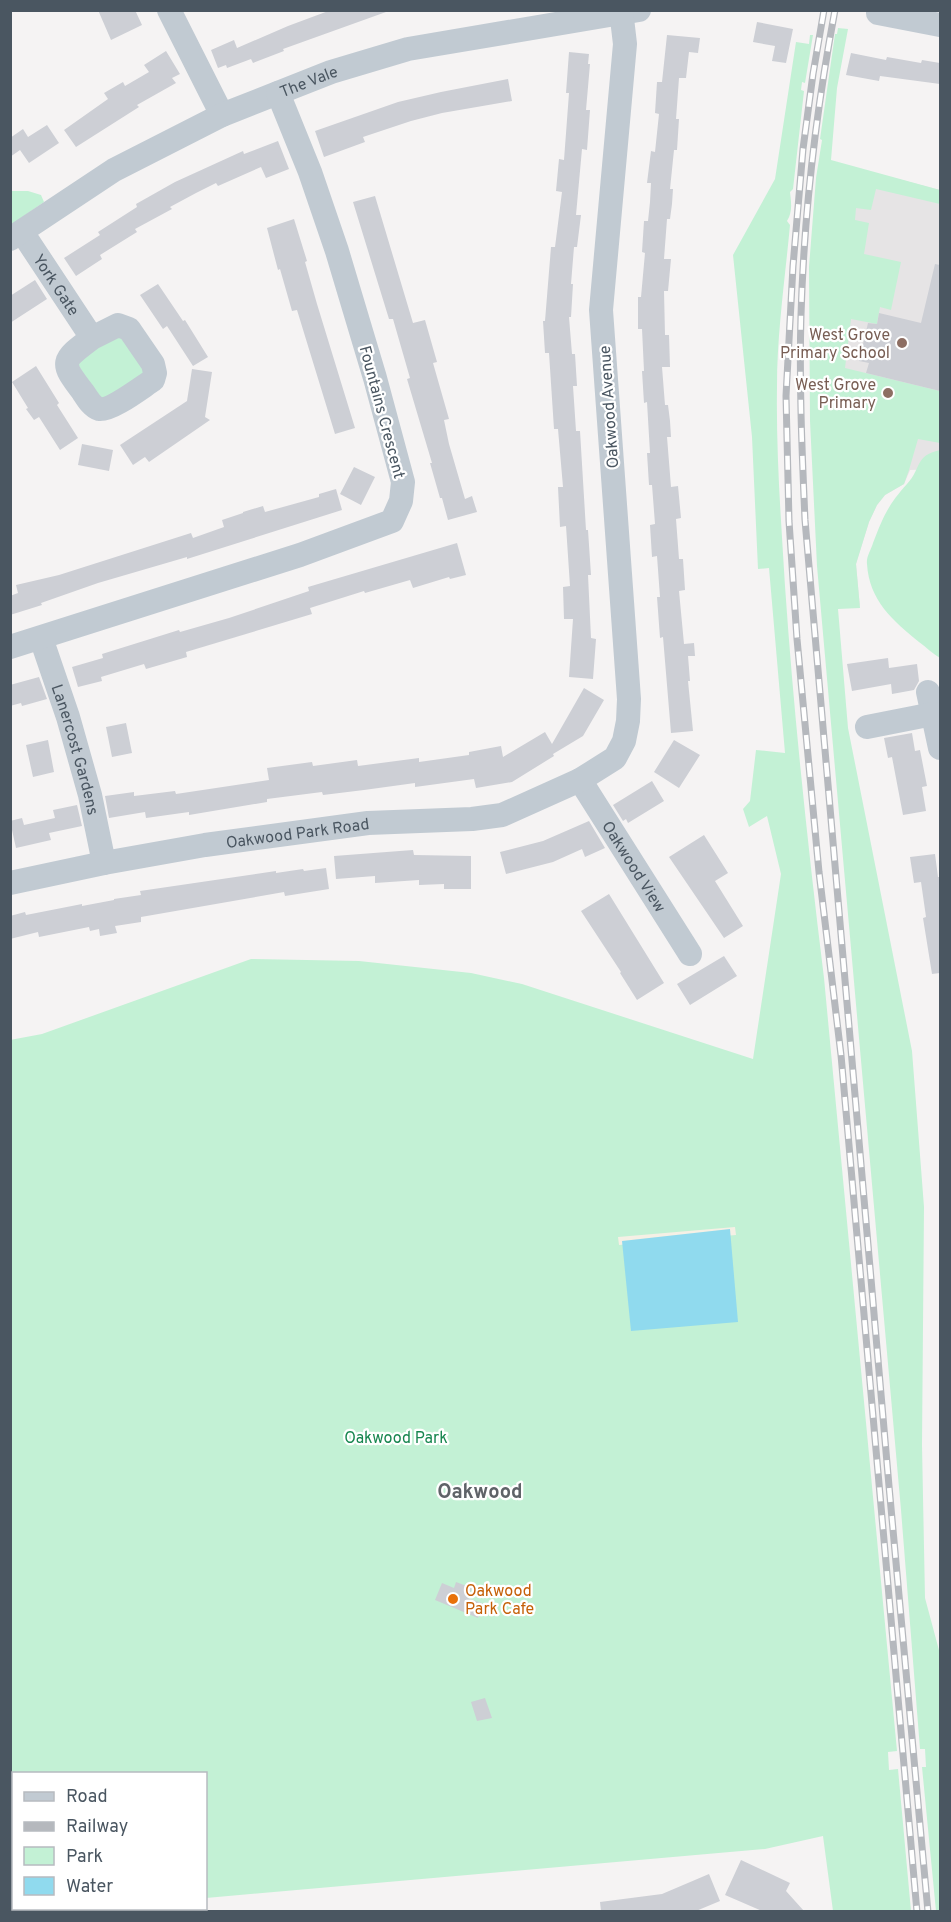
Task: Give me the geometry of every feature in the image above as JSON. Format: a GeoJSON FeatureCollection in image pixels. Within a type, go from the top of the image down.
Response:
{"type":"FeatureCollection","features":[{"type":"Feature","properties":{"kind":"street"},"geometry":{"type":"LineString","coordinates":[[169,10],[222,115]]}},
{"type":"Feature","properties":{"kind":"street","name":"The Vale"},"geometry":{"type":"LineString","coordinates":[[16,236],[114,170],[222,115],[331,72],[408,50],[627,11]]}},
{"type":"Feature","properties":{"kind":"street","name":"Oakwood Avenue"},"geometry":{"type":"LineString","coordinates":[[580,780],[615,758],[624,741],[628,721],[627,671],[601,310],[626,44],[627,11]]}},
{"type":"Feature","properties":{"kind":"street"},"geometry":{"type":"LineString","coordinates":[[878,14],[940,25]]}},
{"type":"Feature","properties":{"kind":"street","name":"Fountains Crescent"},"geometry":{"type":"LineString","coordinates":[[10,647],[300,555],[392,521],[401,501],[403,482],[372,368],[333,240],[310,172],[278,93]]}},
{"type":"Feature","properties":{"kind":"street","name":"York Gate"},"geometry":{"type":"LineString","coordinates":[[16,236],[92,338]]}},
{"type":"Feature","properties":{"kind":"street","name":"Lanercost Gardens"},"geometry":{"type":"LineString","coordinates":[[41,638],[68,717],[90,795],[104,863]]}},
{"type":"Feature","properties":{"kind":"street"},"geometry":{"type":"LineString","coordinates":[[867,727],[931,703],[940,748]]}},
{"type":"Feature","properties":{"kind":"street","name":"Oakwood Park Road"},"geometry":{"type":"LineString","coordinates":[[10,883],[205,845],[368,822],[472,819],[502,815],[580,780]]}},
{"type":"Feature","properties":{"kind":"street","name":"Oakwood View"},"geometry":{"type":"LineString","coordinates":[[580,780],[690,954]]}},
{"type":"Feature","properties":{"kind":"shaded area","name":"West Grove Primary"},"geometry":{"type":"Polygon","coordinates":[[[856,168],[940,190],[940,469],[910,470],[904,484],[885,495],[877,505],[869,522],[856,564],[860,608],[836,513],[856,168]]]}},
{"type":"Feature","properties":{"kind":"green space"},"geometry":{"type":"Polygon","coordinates":[[[838,28],[848,29],[837,88],[831,160],[940,190],[940,204],[876,189],[871,210],[856,208],[855,220],[869,223],[864,254],[901,262],[891,310],[880,307],[877,324],[851,319],[845,368],[940,391],[940,443],[918,439],[904,484],[885,495],[877,505],[869,522],[856,564],[860,608],[838,609],[848,728],[912,1051],[924,1207],[922,1445],[925,1598],[940,1654],[940,1911],[936,1911],[922,1767],[926,1767],[925,1749],[920,1749],[901,1510],[817,566],[810,421],[809,267],[816,178],[822,140],[820,139],[835,34],[838,28]]]}},
{"type":"Feature","properties":{"kind":"green space","name":"Oakwood Park"},"geometry":{"type":"Polygon","coordinates":[[[810,35],[813,35],[805,83],[802,82],[801,90],[804,91],[793,189],[790,192],[791,210],[787,221],[790,225],[778,346],[780,511],[797,733],[824,978],[897,1751],[888,1752],[889,1770],[898,1769],[911,1911],[833,1911],[823,1836],[765,1849],[207,1898],[207,1772],[12,1772],[12,1910],[70,1910],[11,1911],[10,1040],[42,1034],[251,959],[359,961],[471,973],[522,984],[753,1059],[781,874],[767,816],[749,827],[743,809],[750,801],[756,750],[785,753],[769,568],[758,569],[752,437],[733,255],[775,179],[796,42],[809,44],[810,35]]]}},
{"type":"Feature","properties":{"kind":"green space"},"geometry":{"type":"Polygon","coordinates":[[[28,191],[41,195],[44,202],[11,225],[11,192],[28,191]]]}},
{"type":"Feature","properties":{"kind":"green space"},"geometry":{"type":"Polygon","coordinates":[[[112,334],[125,335],[147,365],[145,378],[111,401],[95,399],[76,360],[112,334]]]}},
{"type":"Feature","properties":{"kind":"green space"},"geometry":{"type":"Polygon","coordinates":[[[940,450],[940,658],[900,626],[884,609],[872,588],[867,561],[880,526],[900,491],[912,478],[922,459],[940,450]]]}},
{"type":"Feature","properties":{"kind":"sand"},"geometry":{"type":"Polygon","coordinates":[[[735,1227],[736,1235],[619,1245],[618,1237],[735,1227]]]}},
{"type":"Feature","properties":{"kind":"water"},"geometry":{"type":"Polygon","coordinates":[[[730,1229],[738,1322],[631,1331],[622,1241],[730,1229]]]}},
{"type":"Feature","properties":{"kind":"building"},"geometry":{"type":"Polygon","coordinates":[[[98,10],[135,10],[142,25],[111,40],[98,10]]]}},
{"type":"Feature","properties":{"kind":"building"},"geometry":{"type":"Polygon","coordinates":[[[331,10],[386,12],[283,49],[284,51],[253,63],[251,59],[227,68],[226,65],[218,68],[211,50],[234,40],[237,48],[331,10]]]}},
{"type":"Feature","properties":{"kind":"building"},"geometry":{"type":"Polygon","coordinates":[[[757,22],[793,29],[786,63],[772,61],[775,46],[753,42],[757,22]]]}},
{"type":"Feature","properties":{"kind":"building"},"geometry":{"type":"Polygon","coordinates":[[[667,35],[700,38],[698,53],[689,52],[686,78],[679,78],[676,119],[679,119],[677,150],[674,150],[670,189],[673,189],[672,204],[670,219],[667,219],[664,259],[671,259],[668,291],[664,291],[665,335],[669,335],[670,367],[662,367],[665,405],[668,405],[670,421],[671,437],[667,437],[671,487],[678,486],[681,518],[676,519],[679,559],[683,559],[685,590],[679,591],[684,644],[694,643],[695,656],[688,656],[693,731],[671,733],[663,637],[660,638],[657,556],[652,557],[650,525],[655,524],[652,485],[649,485],[647,453],[650,453],[647,402],[644,403],[642,329],[638,329],[638,297],[641,297],[645,253],[642,252],[644,221],[648,221],[650,202],[651,183],[647,183],[651,151],[655,152],[659,114],[655,113],[657,82],[662,82],[667,35]]]}},
{"type":"Feature","properties":{"kind":"building"},"geometry":{"type":"Polygon","coordinates":[[[166,51],[180,74],[172,78],[176,83],[137,105],[139,107],[76,147],[64,130],[108,99],[104,93],[123,82],[125,86],[149,72],[144,65],[166,51]]]}},
{"type":"Feature","properties":{"kind":"building"},"geometry":{"type":"Polygon","coordinates":[[[569,52],[589,54],[588,64],[590,64],[586,110],[590,110],[587,150],[582,149],[576,215],[581,215],[577,247],[574,247],[571,317],[569,317],[577,386],[573,386],[576,431],[580,431],[586,530],[588,530],[591,638],[596,639],[593,679],[569,677],[573,619],[564,619],[563,587],[570,586],[566,526],[560,527],[558,487],[563,487],[558,429],[554,429],[549,353],[545,353],[543,321],[545,321],[551,247],[555,247],[562,192],[556,191],[559,159],[564,160],[569,93],[566,93],[569,52]]]}},
{"type":"Feature","properties":{"kind":"building"},"geometry":{"type":"Polygon","coordinates":[[[851,53],[886,60],[887,57],[921,63],[922,60],[940,63],[940,84],[880,76],[879,81],[846,75],[851,53]]]}},
{"type":"Feature","properties":{"kind":"building"},"geometry":{"type":"Polygon","coordinates":[[[508,79],[512,101],[442,113],[411,121],[363,137],[365,142],[324,157],[315,131],[398,102],[508,79]]]}},
{"type":"Feature","properties":{"kind":"building"},"geometry":{"type":"Polygon","coordinates":[[[47,125],[59,143],[29,163],[20,150],[10,157],[10,138],[23,129],[28,137],[47,125]]]}},
{"type":"Feature","properties":{"kind":"building"},"geometry":{"type":"Polygon","coordinates":[[[278,141],[289,169],[266,178],[261,167],[218,186],[216,183],[196,193],[135,229],[137,232],[100,255],[102,259],[76,276],[64,258],[100,235],[98,232],[137,207],[136,204],[175,182],[243,151],[244,154],[278,141]]]}},
{"type":"Feature","properties":{"kind":"building"},"geometry":{"type":"Polygon","coordinates":[[[375,196],[413,323],[425,320],[437,362],[433,363],[449,419],[444,420],[449,444],[465,499],[472,496],[477,512],[448,520],[407,379],[410,378],[393,319],[389,319],[353,202],[375,196]]]}},
{"type":"Feature","properties":{"kind":"building"},"geometry":{"type":"Polygon","coordinates":[[[294,219],[355,428],[335,434],[297,310],[292,311],[267,228],[294,219]]]}},
{"type":"Feature","properties":{"kind":"building","name":"West Grove Primary School"},"geometry":{"type":"Polygon","coordinates":[[[935,264],[940,265],[940,391],[866,373],[869,363],[859,361],[868,323],[877,324],[879,313],[921,323],[935,264]]]}},
{"type":"Feature","properties":{"kind":"building"},"geometry":{"type":"Polygon","coordinates":[[[35,280],[47,299],[10,323],[10,296],[35,280]]]}},
{"type":"Feature","properties":{"kind":"building"},"geometry":{"type":"Polygon","coordinates":[[[158,284],[183,321],[185,320],[208,357],[193,366],[167,326],[163,329],[140,295],[158,284]]]}},
{"type":"Feature","properties":{"kind":"building"},"geometry":{"type":"Polygon","coordinates":[[[36,366],[78,438],[60,450],[39,417],[34,420],[26,409],[28,408],[12,382],[36,366]]]}},
{"type":"Feature","properties":{"kind":"building"},"geometry":{"type":"Polygon","coordinates":[[[192,369],[212,372],[205,417],[210,420],[149,462],[145,457],[133,465],[120,445],[187,401],[192,369]]]}},
{"type":"Feature","properties":{"kind":"building"},"geometry":{"type":"Polygon","coordinates":[[[82,444],[113,450],[109,471],[78,465],[82,444]]]}},
{"type":"Feature","properties":{"kind":"building"},"geometry":{"type":"Polygon","coordinates":[[[354,467],[375,477],[361,505],[340,494],[354,467]]]}},
{"type":"Feature","properties":{"kind":"building"},"geometry":{"type":"Polygon","coordinates":[[[336,489],[342,510],[187,559],[187,557],[98,583],[10,615],[10,596],[18,593],[16,585],[59,575],[191,533],[193,538],[224,527],[222,520],[243,512],[263,506],[265,512],[319,497],[319,494],[336,489]]]}},
{"type":"Feature","properties":{"kind":"building"},"geometry":{"type":"Polygon","coordinates":[[[457,543],[466,575],[450,579],[449,577],[413,588],[410,580],[365,593],[364,591],[310,608],[312,614],[186,652],[187,657],[146,669],[144,664],[101,677],[102,681],[78,687],[72,667],[103,658],[102,654],[179,630],[180,632],[229,618],[309,591],[308,587],[457,543]]]}},
{"type":"Feature","properties":{"kind":"building"},"geometry":{"type":"Polygon","coordinates":[[[888,658],[889,668],[917,664],[919,681],[914,690],[892,694],[891,684],[852,691],[847,664],[888,658]]]}},
{"type":"Feature","properties":{"kind":"building"},"geometry":{"type":"Polygon","coordinates":[[[39,677],[47,699],[22,706],[21,703],[10,706],[10,685],[39,677]]]}},
{"type":"Feature","properties":{"kind":"building"},"geometry":{"type":"Polygon","coordinates":[[[584,688],[604,700],[583,736],[512,782],[476,788],[474,779],[415,787],[415,783],[323,795],[322,792],[267,799],[267,802],[189,815],[189,812],[146,818],[145,812],[109,818],[105,796],[134,792],[134,796],[175,791],[176,794],[269,780],[267,768],[312,762],[313,766],[357,760],[358,766],[419,758],[419,762],[469,755],[469,752],[501,746],[503,757],[545,732],[552,744],[584,688]]]}},
{"type":"Feature","properties":{"kind":"building"},"geometry":{"type":"Polygon","coordinates":[[[126,723],[132,753],[112,757],[106,727],[126,723]]]}},
{"type":"Feature","properties":{"kind":"building"},"geometry":{"type":"Polygon","coordinates":[[[912,733],[915,751],[920,750],[927,786],[922,787],[926,811],[903,815],[892,757],[888,758],[884,738],[912,733]]]}},
{"type":"Feature","properties":{"kind":"building"},"geometry":{"type":"Polygon","coordinates":[[[48,740],[54,772],[33,777],[26,745],[48,740]]]}},
{"type":"Feature","properties":{"kind":"building"},"geometry":{"type":"Polygon","coordinates":[[[674,740],[700,755],[679,788],[654,772],[674,740]]]}},
{"type":"Feature","properties":{"kind":"building"},"geometry":{"type":"Polygon","coordinates":[[[652,781],[664,801],[628,823],[626,819],[623,821],[613,805],[652,781]]]}},
{"type":"Feature","properties":{"kind":"building"},"geometry":{"type":"Polygon","coordinates":[[[77,805],[82,826],[49,833],[51,840],[16,848],[10,821],[22,818],[24,825],[55,818],[53,810],[77,805]]]}},
{"type":"Feature","properties":{"kind":"building"},"geometry":{"type":"Polygon","coordinates":[[[589,821],[605,848],[585,857],[582,849],[553,862],[506,874],[500,852],[543,841],[589,821]]]}},
{"type":"Feature","properties":{"kind":"building"},"geometry":{"type":"Polygon","coordinates":[[[704,835],[728,873],[715,881],[743,926],[724,938],[669,857],[704,835]]]}},
{"type":"Feature","properties":{"kind":"building"},"geometry":{"type":"Polygon","coordinates":[[[413,850],[414,855],[471,856],[471,889],[444,889],[444,884],[419,885],[419,880],[375,883],[375,876],[336,879],[334,856],[413,850]]]}},
{"type":"Feature","properties":{"kind":"building"},"geometry":{"type":"Polygon","coordinates":[[[935,854],[938,877],[940,877],[940,973],[932,974],[923,918],[926,917],[921,882],[914,883],[910,857],[935,854]]]}},
{"type":"Feature","properties":{"kind":"building"},"geometry":{"type":"Polygon","coordinates":[[[326,868],[329,889],[285,896],[284,892],[141,917],[141,922],[115,926],[117,933],[100,936],[99,929],[90,931],[89,927],[39,937],[38,932],[10,939],[10,916],[25,912],[26,915],[82,904],[82,906],[141,895],[140,891],[276,871],[276,873],[326,868]]]}},
{"type":"Feature","properties":{"kind":"building"},"geometry":{"type":"Polygon","coordinates":[[[609,894],[664,983],[637,1000],[581,911],[609,894]]]}},
{"type":"Feature","properties":{"kind":"building"},"geometry":{"type":"Polygon","coordinates":[[[724,956],[737,976],[690,1005],[677,984],[724,956]]]}},
{"type":"Feature","properties":{"kind":"building","name":"Oakwood Park Cafe"},"geometry":{"type":"Polygon","coordinates":[[[456,1582],[472,1588],[468,1598],[484,1604],[478,1618],[435,1600],[442,1583],[454,1588],[456,1582]]]}},
{"type":"Feature","properties":{"kind":"building"},"geometry":{"type":"Polygon","coordinates":[[[485,1698],[492,1718],[477,1721],[471,1702],[485,1698]]]}},
{"type":"Feature","properties":{"kind":"building"},"geometry":{"type":"Polygon","coordinates":[[[741,1860],[790,1883],[786,1891],[804,1911],[762,1911],[725,1895],[741,1860]]]}},
{"type":"Feature","properties":{"kind":"building"},"geometry":{"type":"Polygon","coordinates":[[[709,1874],[720,1901],[696,1911],[601,1911],[600,1902],[662,1894],[709,1874]]]}},
{"type":"Feature","properties":{"kind":"railway"},"geometry":{"type":"LineString","coordinates":[[824,10],[803,149],[793,266],[786,396],[789,521],[797,639],[819,872],[841,1055],[917,1912]]}},
{"type":"Feature","properties":{"kind":"railway"},"geometry":{"type":"LineString","coordinates":[[835,10],[812,162],[805,239],[800,341],[805,520],[928,1912]]}},
{"type":"Feature","properties":{"kind":"place","name":"West Grove Primary School"},"geometry":{"type":"Point","coordinates":[902,343]}},
{"type":"Feature","properties":{"kind":"place","name":"West Grove Primary"},"geometry":{"type":"Point","coordinates":[888,393]}},
{"type":"Feature","properties":{"kind":"place","name":"Oakwood Park Cafe"},"geometry":{"type":"Point","coordinates":[453,1599]}},
{"type":"Feature","properties":{"kind":"district","name":"Oakwood"},"geometry":{"type":"Point","coordinates":[480,1491]}}]}
